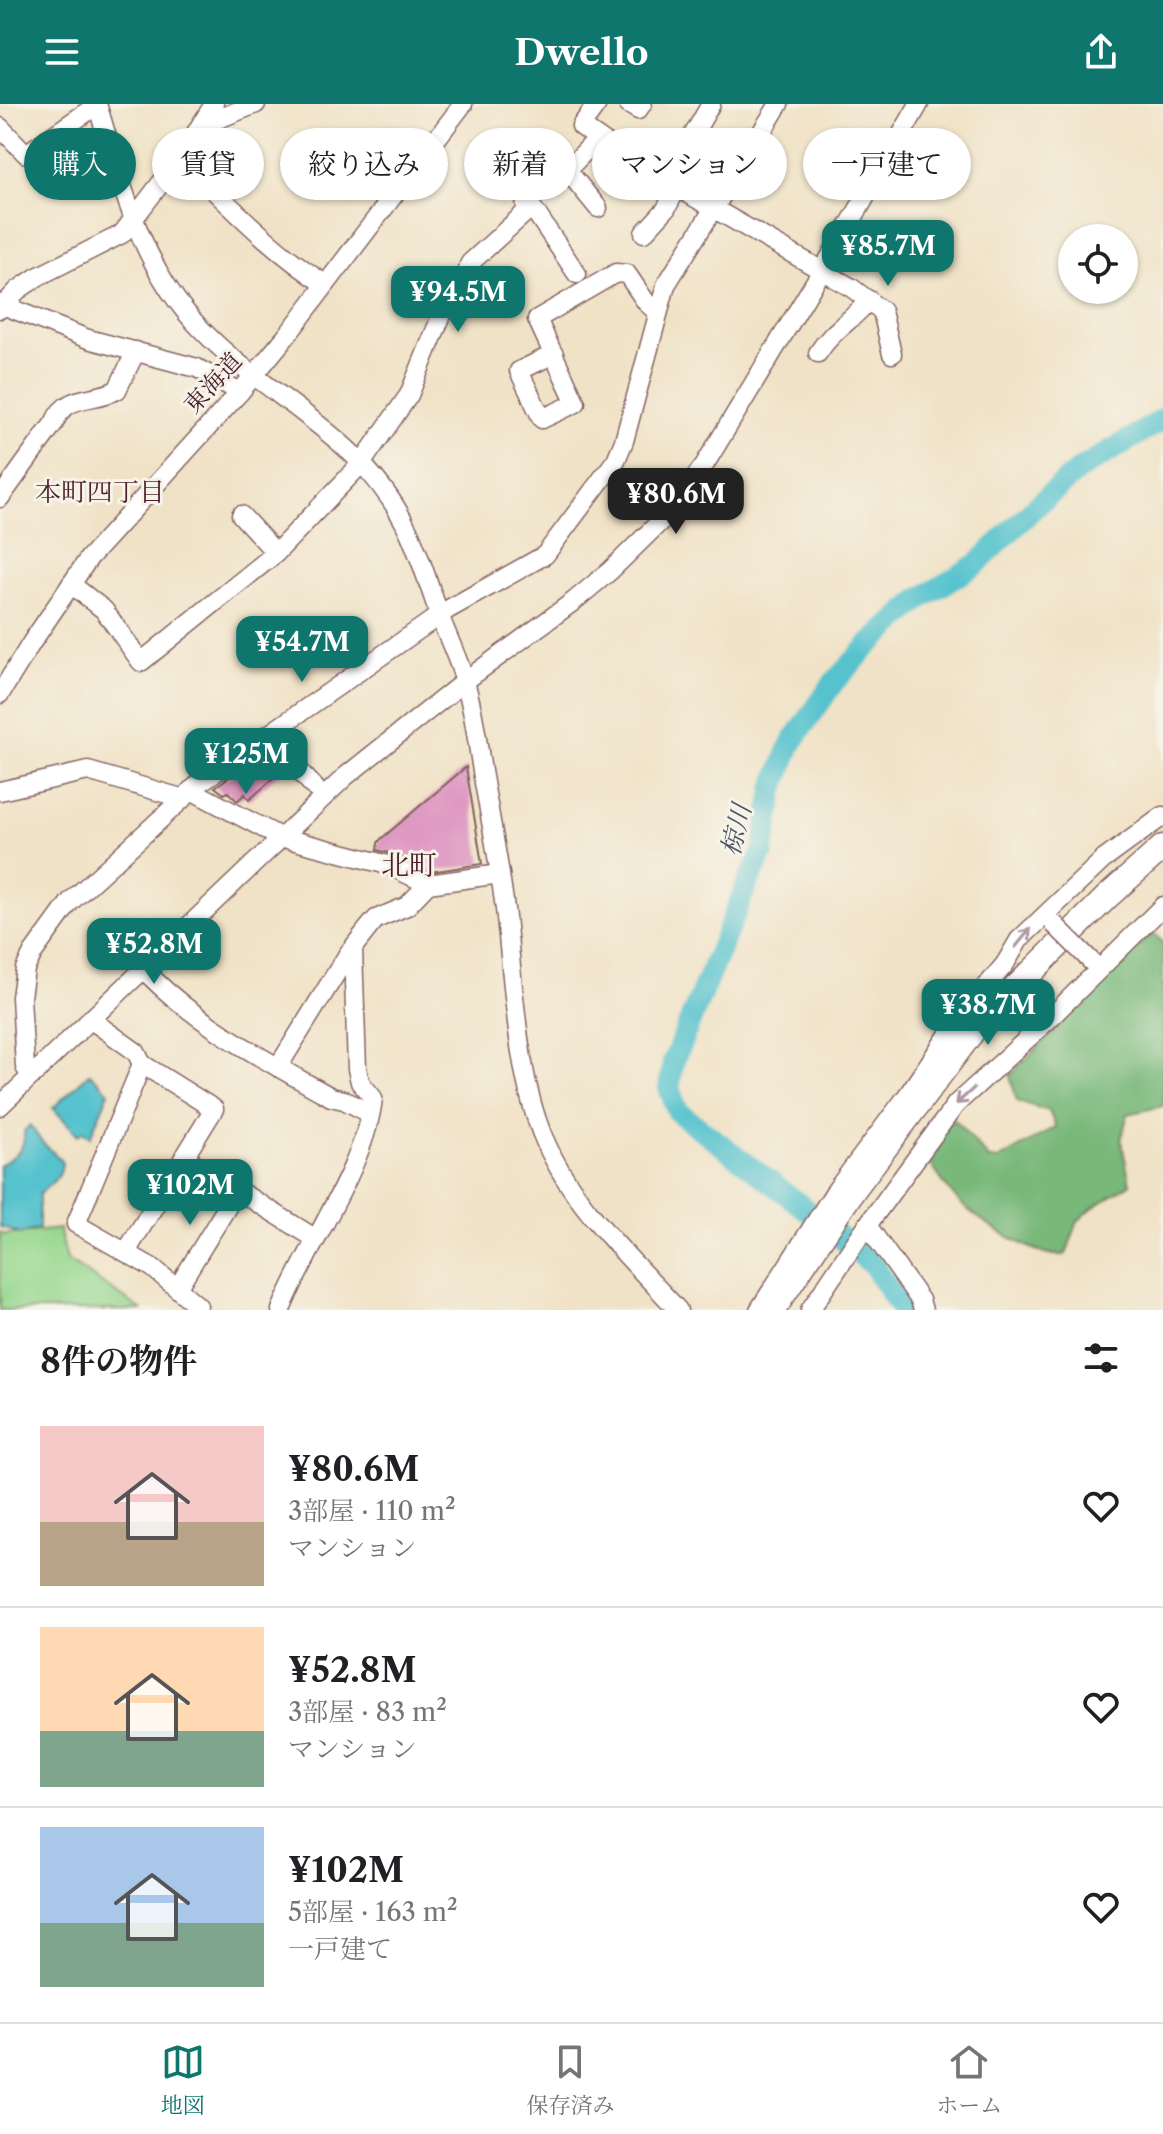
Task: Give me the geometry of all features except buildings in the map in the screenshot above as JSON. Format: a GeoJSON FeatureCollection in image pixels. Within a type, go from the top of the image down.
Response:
{"type":"FeatureCollection","features":[{"type":"Feature","properties":{"kind":"highway"},"geometry":{"type":"LineString","coordinates":[[773,1310],[854,1189],[976,1027],[1107,897],[1163,847]]}},
{"type":"Feature","properties":{"kind":"street"},"geometry":{"type":"LineString","coordinates":[[0,127],[26,154],[97,104],[134,221],[151,261],[182,309],[220,348],[315,419],[384,491],[406,526],[465,681],[500,874],[525,1072],[538,1125],[575,1196],[678,1310]]}},
{"type":"Feature","properties":{"kind":"street"},"geometry":{"type":"LineString","coordinates":[[200,126],[214,104]]}},
{"type":"Feature","properties":{"kind":"street"},"geometry":{"type":"LineString","coordinates":[[200,126],[256,104]]}},
{"type":"Feature","properties":{"kind":"street","name":"東海道"},"geometry":{"type":"LineString","coordinates":[[0,694],[71,584],[118,525],[254,375],[463,104]]}},
{"type":"Feature","properties":{"kind":"street"},"geometry":{"type":"LineString","coordinates":[[628,104],[638,110],[642,104]]}},
{"type":"Feature","properties":{"kind":"street"},"geometry":{"type":"LineString","coordinates":[[697,128],[711,104]]}},
{"type":"Feature","properties":{"kind":"street"},"geometry":{"type":"LineString","coordinates":[[31,1076],[25,1067],[21,997],[25,969],[70,902],[186,794],[440,615],[545,555],[616,460],[624,441],[666,285],[779,104]]}},
{"type":"Feature","properties":{"kind":"street"},"geometry":{"type":"LineString","coordinates":[[0,1106],[346,776],[610,571],[668,514],[705,464],[919,104]]}},
{"type":"Feature","properties":{"kind":"street"},"geometry":{"type":"LineString","coordinates":[[588,107],[581,126],[592,135]]}},
{"type":"Feature","properties":{"kind":"street"},"geometry":{"type":"LineString","coordinates":[[576,161],[592,144]]}},
{"type":"Feature","properties":{"kind":"street"},"geometry":{"type":"LineString","coordinates":[[576,181],[598,208]]}},
{"type":"Feature","properties":{"kind":"street"},"geometry":{"type":"LineString","coordinates":[[152,196],[122,234],[37,277],[1,306],[88,339],[197,368],[240,392]]}},
{"type":"Feature","properties":{"kind":"street"},"geometry":{"type":"LineString","coordinates":[[225,200],[304,271],[325,284]]}},
{"type":"Feature","properties":{"kind":"street"},"geometry":{"type":"LineString","coordinates":[[71,584],[104,610],[141,662],[276,553],[361,464],[409,395],[445,307],[459,290],[470,263],[526,212],[525,200]]}},
{"type":"Feature","properties":{"kind":"street"},"geometry":{"type":"LineString","coordinates":[[528,200],[577,274]]}},
{"type":"Feature","properties":{"kind":"street"},"geometry":{"type":"LineString","coordinates":[[644,233],[671,200]]}},
{"type":"Feature","properties":{"kind":"street"},"geometry":{"type":"LineString","coordinates":[[698,200],[869,300],[882,311],[892,354]]}},
{"type":"Feature","properties":{"kind":"street"},"geometry":{"type":"LineString","coordinates":[[554,354],[537,319],[616,273],[627,274],[646,302],[658,313]]}},
{"type":"Feature","properties":{"kind":"street"},"geometry":{"type":"LineString","coordinates":[[818,353],[829,336],[869,300]]}},
{"type":"Feature","properties":{"kind":"street"},"geometry":{"type":"LineString","coordinates":[[0,498],[54,423],[59,411],[72,402],[117,390],[136,351]]}},
{"type":"Feature","properties":{"kind":"street"},"geometry":{"type":"LineString","coordinates":[[241,515],[276,553]]}},
{"type":"Feature","properties":{"kind":"street"},"geometry":{"type":"LineString","coordinates":[[267,736],[316,789]]}},
{"type":"Feature","properties":{"kind":"street"},"geometry":{"type":"LineString","coordinates":[[0,791],[88,771],[186,794],[280,837],[388,865],[428,884],[500,874]]}},
{"type":"Feature","properties":{"kind":"street"},"geometry":{"type":"LineString","coordinates":[[759,1310],[828,1204],[957,1022],[1005,964],[1019,940],[1049,919],[1103,860],[1163,816]]}},
{"type":"Feature","properties":{"kind":"street"},"geometry":{"type":"LineString","coordinates":[[278,1067],[353,949],[376,919],[407,906],[428,884]]}},
{"type":"Feature","properties":{"kind":"street"},"geometry":{"type":"LineString","coordinates":[[810,1310],[865,1228],[956,1104],[1096,966],[1163,906]]}},
{"type":"Feature","properties":{"kind":"street"},"geometry":{"type":"LineString","coordinates":[[1049,919],[1096,966]]}},
{"type":"Feature","properties":{"kind":"street"},"geometry":{"type":"LineString","coordinates":[[281,1310],[361,1143],[373,1098],[360,1082],[357,1069],[353,949]]}},
{"type":"Feature","properties":{"kind":"street"},"geometry":{"type":"LineString","coordinates":[[150,976],[170,996],[278,1067],[331,1097],[369,1113]]}},
{"type":"Feature","properties":{"kind":"street"},"geometry":{"type":"LineString","coordinates":[[90,1019],[136,1052],[142,1064],[214,1109],[126,1252]]}},
{"type":"Feature","properties":{"kind":"street"},"geometry":{"type":"LineString","coordinates":[[142,1064],[76,1224],[153,1268],[198,1306]]}},
{"type":"Feature","properties":{"kind":"street"},"geometry":{"type":"LineString","coordinates":[[184,1157],[316,1239]]}},
{"type":"Feature","properties":{"kind":"street"},"geometry":{"type":"LineString","coordinates":[[178,1287],[238,1189]]}},
{"type":"Feature","properties":{"kind":"street"},"geometry":{"type":"LineString","coordinates":[[865,1228],[920,1300],[923,1310]]}},
{"type":"Feature","properties":{"kind":"green space"},"geometry":{"type":"Polygon","coordinates":[[[1153,932],[1163,943],[1163,1106],[1128,1114],[1121,1139],[1130,1184],[1078,1221],[1066,1254],[1056,1255],[1029,1247],[975,1215],[951,1193],[930,1164],[933,1139],[954,1119],[989,1159],[998,1160],[1056,1127],[1049,1111],[1017,1101],[1010,1075],[1153,932]]]}},
{"type":"Feature","properties":{"kind":"green space"},"geometry":{"type":"Polygon","coordinates":[[[59,1229],[67,1260],[142,1310],[0,1310],[0,1232],[5,1235],[59,1229]]]}},
{"type":"Feature","properties":{"kind":"water"},"geometry":{"type":"Polygon","coordinates":[[[90,1073],[109,1092],[90,1137],[83,1131],[78,1135],[53,1108],[90,1073]]]}},
{"type":"Feature","properties":{"kind":"water"},"geometry":{"type":"Polygon","coordinates":[[[30,1125],[41,1141],[62,1161],[55,1180],[39,1194],[39,1229],[20,1234],[0,1227],[0,1165],[18,1152],[24,1131],[30,1125]]]}},
{"type":"Feature","properties":{"kind":"waterway","name":"椋川"},"geometry":{"type":"LineString","coordinates":[[902,1310],[874,1266],[806,1209],[678,1112],[669,1088],[673,1062],[763,853],[774,789],[791,744],[834,682],[920,599],[977,564],[1034,508],[1080,469],[1163,419]]}},
{"type":"Feature","properties":{"kind":"district","name":"本町四丁目"},"geometry":{"type":"Point","coordinates":[100,492]}},
{"type":"Feature","properties":{"kind":"district","name":"北町"},"geometry":{"type":"Point","coordinates":[409,865]}}]}
